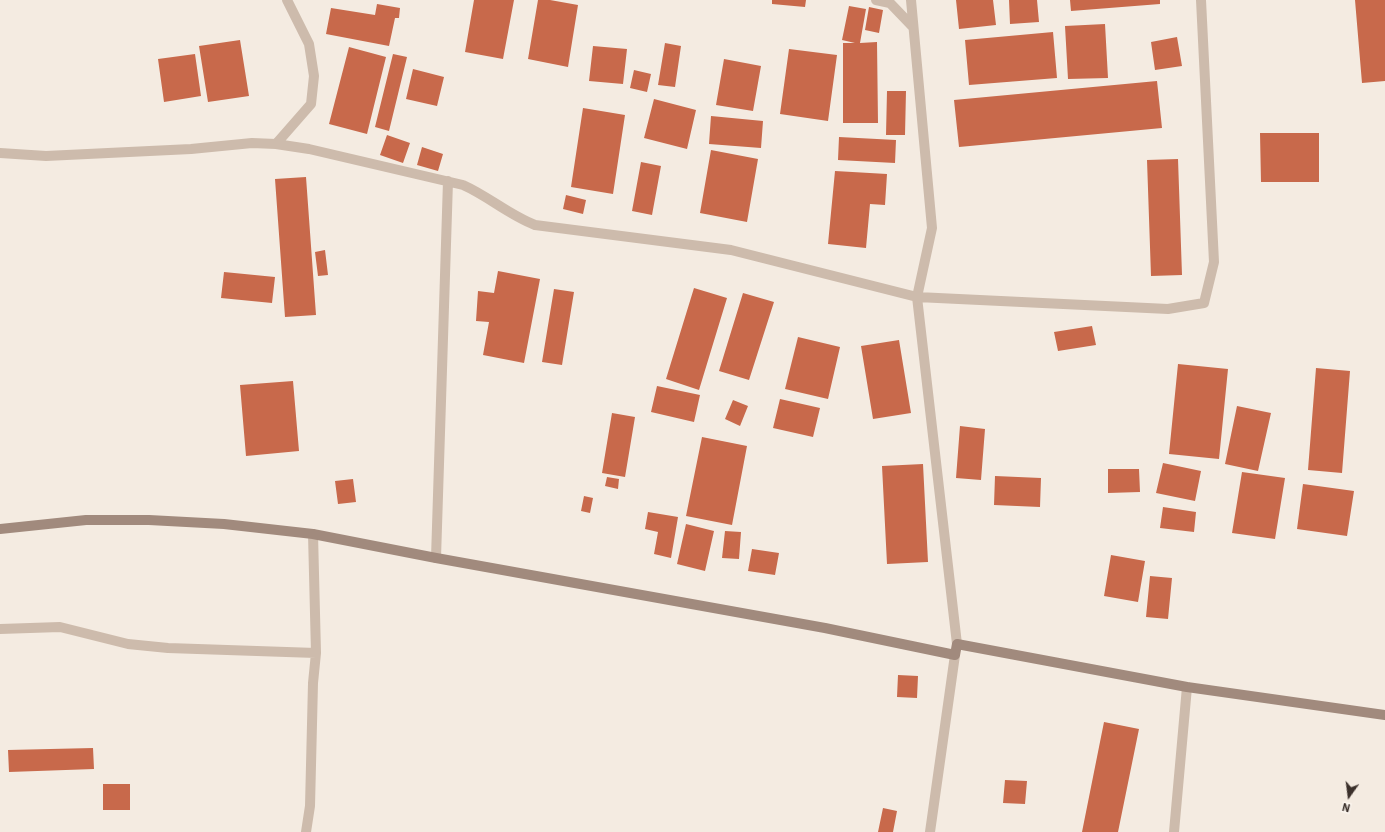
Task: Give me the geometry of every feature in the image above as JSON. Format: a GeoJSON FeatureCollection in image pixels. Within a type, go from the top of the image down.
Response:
{"type":"FeatureCollection","features":[{"type":"Feature","properties":{"kind":"street"},"geometry":{"type":"LineString","coordinates":[[276,144],[311,104],[314,76],[309,44],[287,0]]}},
{"type":"Feature","properties":{"kind":"street"},"geometry":{"type":"LineString","coordinates":[[876,0],[890,3],[913,27]]}},
{"type":"Feature","properties":{"kind":"street"},"geometry":{"type":"LineString","coordinates":[[911,0],[932,228],[917,297],[957,644],[930,832]]}},
{"type":"Feature","properties":{"kind":"street"},"geometry":{"type":"LineString","coordinates":[[0,153],[46,156],[191,149],[252,143],[276,144],[309,149],[448,181],[477,191],[518,219],[535,225],[731,250],[917,297],[1168,310],[1204,303],[1214,262],[1201,0]]}},
{"type":"Feature","properties":{"kind":"street"},"geometry":{"type":"LineString","coordinates":[[436,558],[448,181]]}},
{"type":"Feature","properties":{"kind":"street"},"geometry":{"type":"LineString","coordinates":[[0,528],[86,520],[149,520],[224,524],[313,534],[436,558],[825,628],[955,655]]}},
{"type":"Feature","properties":{"kind":"street"},"geometry":{"type":"LineString","coordinates":[[306,832],[310,794],[313,683],[316,653],[313,534]]}},
{"type":"Feature","properties":{"kind":"street"},"geometry":{"type":"LineString","coordinates":[[0,629],[60,628],[128,644],[316,653]]}},
{"type":"Feature","properties":{"kind":"street"},"geometry":{"type":"LineString","coordinates":[[957,644],[1187,687],[1385,715]]}},
{"type":"Feature","properties":{"kind":"street"},"geometry":{"type":"LineString","coordinates":[[1174,832],[1187,687]]}},
{"type":"Feature","properties":{"kind":"building"},"geometry":{"type":"Polygon","coordinates":[[[474,0],[514,0],[503,59],[465,52],[474,0]]]}},
{"type":"Feature","properties":{"kind":"building"},"geometry":{"type":"Polygon","coordinates":[[[538,0],[550,0],[578,5],[568,67],[528,59],[538,0]]]}},
{"type":"Feature","properties":{"kind":"building"},"geometry":{"type":"Polygon","coordinates":[[[772,0],[806,0],[805,7],[772,4],[772,0]]]}},
{"type":"Feature","properties":{"kind":"building"},"geometry":{"type":"Polygon","coordinates":[[[956,0],[993,0],[996,25],[959,29],[956,0]]]}},
{"type":"Feature","properties":{"kind":"building"},"geometry":{"type":"Polygon","coordinates":[[[1009,0],[1037,0],[1039,22],[1010,24],[1009,0]]]}},
{"type":"Feature","properties":{"kind":"building"},"geometry":{"type":"Polygon","coordinates":[[[1070,0],[1160,0],[1160,4],[1071,11],[1070,0]]]}},
{"type":"Feature","properties":{"kind":"building"},"geometry":{"type":"Polygon","coordinates":[[[1355,0],[1385,0],[1385,81],[1362,83],[1355,0]]]}},
{"type":"Feature","properties":{"kind":"building"},"geometry":{"type":"Polygon","coordinates":[[[377,4],[400,8],[399,18],[395,18],[389,46],[326,34],[331,8],[375,15],[377,4]]]}},
{"type":"Feature","properties":{"kind":"building"},"geometry":{"type":"Polygon","coordinates":[[[849,6],[866,9],[860,43],[877,42],[878,123],[843,123],[843,43],[855,43],[842,40],[849,6]]]}},
{"type":"Feature","properties":{"kind":"building"},"geometry":{"type":"Polygon","coordinates":[[[869,7],[883,10],[879,33],[865,30],[869,7]]]}},
{"type":"Feature","properties":{"kind":"building"},"geometry":{"type":"Polygon","coordinates":[[[1105,24],[1108,78],[1068,79],[1065,26],[1105,24]]]}},
{"type":"Feature","properties":{"kind":"building"},"geometry":{"type":"Polygon","coordinates":[[[1053,32],[1057,78],[969,85],[965,40],[1053,32]]]}},
{"type":"Feature","properties":{"kind":"building"},"geometry":{"type":"Polygon","coordinates":[[[1177,37],[1182,66],[1155,70],[1151,42],[1177,37]]]}},
{"type":"Feature","properties":{"kind":"building"},"geometry":{"type":"Polygon","coordinates":[[[240,40],[249,96],[208,102],[199,46],[240,40]]]}},
{"type":"Feature","properties":{"kind":"building"},"geometry":{"type":"Polygon","coordinates":[[[665,43],[681,46],[675,87],[658,85],[665,43]]]}},
{"type":"Feature","properties":{"kind":"building"},"geometry":{"type":"Polygon","coordinates":[[[593,46],[627,49],[623,84],[589,81],[593,46]]]}},
{"type":"Feature","properties":{"kind":"building"},"geometry":{"type":"Polygon","coordinates":[[[349,47],[386,57],[367,134],[329,124],[349,47]]]}},
{"type":"Feature","properties":{"kind":"building"},"geometry":{"type":"Polygon","coordinates":[[[789,49],[837,55],[828,121],[780,114],[789,49]]]}},
{"type":"Feature","properties":{"kind":"building"},"geometry":{"type":"Polygon","coordinates":[[[195,54],[201,96],[164,102],[158,59],[195,54]]]}},
{"type":"Feature","properties":{"kind":"building"},"geometry":{"type":"Polygon","coordinates":[[[393,54],[407,57],[389,131],[375,127],[393,54]]]}},
{"type":"Feature","properties":{"kind":"building"},"geometry":{"type":"Polygon","coordinates":[[[724,59],[761,66],[753,111],[716,105],[724,59]]]}},
{"type":"Feature","properties":{"kind":"building"},"geometry":{"type":"Polygon","coordinates":[[[413,69],[444,77],[437,106],[406,99],[413,69]]]}},
{"type":"Feature","properties":{"kind":"building"},"geometry":{"type":"Polygon","coordinates":[[[634,70],[651,74],[647,92],[630,88],[634,70]]]}},
{"type":"Feature","properties":{"kind":"building"},"geometry":{"type":"Polygon","coordinates":[[[1157,81],[1162,128],[959,147],[954,100],[1157,81]]]}},
{"type":"Feature","properties":{"kind":"building"},"geometry":{"type":"Polygon","coordinates":[[[887,91],[906,91],[905,135],[886,135],[887,91]]]}},
{"type":"Feature","properties":{"kind":"building"},"geometry":{"type":"Polygon","coordinates":[[[654,99],[696,110],[687,149],[644,138],[654,99]]]}},
{"type":"Feature","properties":{"kind":"building"},"geometry":{"type":"Polygon","coordinates":[[[583,108],[625,115],[613,194],[571,187],[583,108]]]}},
{"type":"Feature","properties":{"kind":"building"},"geometry":{"type":"Polygon","coordinates":[[[711,116],[763,121],[761,148],[709,144],[711,116]]]}},
{"type":"Feature","properties":{"kind":"building"},"geometry":{"type":"Polygon","coordinates":[[[1260,133],[1319,133],[1319,182],[1261,182],[1260,133]]]}},
{"type":"Feature","properties":{"kind":"building"},"geometry":{"type":"Polygon","coordinates":[[[387,135],[410,143],[403,163],[380,155],[387,135]]]}},
{"type":"Feature","properties":{"kind":"building"},"geometry":{"type":"Polygon","coordinates":[[[839,137],[896,140],[895,163],[838,160],[839,137]]]}},
{"type":"Feature","properties":{"kind":"building"},"geometry":{"type":"Polygon","coordinates":[[[422,147],[443,154],[438,171],[417,165],[422,147]]]}},
{"type":"Feature","properties":{"kind":"building"},"geometry":{"type":"Polygon","coordinates":[[[711,150],[758,159],[747,222],[700,213],[711,150]]]}},
{"type":"Feature","properties":{"kind":"building"},"geometry":{"type":"Polygon","coordinates":[[[1178,159],[1182,275],[1151,276],[1147,160],[1178,159]]]}},
{"type":"Feature","properties":{"kind":"building"},"geometry":{"type":"Polygon","coordinates":[[[641,162],[661,166],[652,215],[632,211],[641,162]]]}},
{"type":"Feature","properties":{"kind":"building"},"geometry":{"type":"Polygon","coordinates":[[[835,171],[887,174],[885,205],[870,204],[866,248],[828,244],[835,171]]]}},
{"type":"Feature","properties":{"kind":"building"},"geometry":{"type":"Polygon","coordinates":[[[306,177],[316,315],[285,317],[275,179],[306,177]]]}},
{"type":"Feature","properties":{"kind":"building"},"geometry":{"type":"Polygon","coordinates":[[[566,195],[586,200],[583,214],[563,209],[566,195]]]}},
{"type":"Feature","properties":{"kind":"building"},"geometry":{"type":"Polygon","coordinates":[[[325,250],[328,275],[318,276],[315,252],[325,250]]]}},
{"type":"Feature","properties":{"kind":"building"},"geometry":{"type":"Polygon","coordinates":[[[498,271],[540,279],[524,363],[483,355],[489,322],[476,321],[478,291],[494,293],[498,271]]]}},
{"type":"Feature","properties":{"kind":"building"},"geometry":{"type":"Polygon","coordinates":[[[224,272],[275,277],[272,303],[221,298],[224,272]]]}},
{"type":"Feature","properties":{"kind":"building"},"geometry":{"type":"Polygon","coordinates":[[[694,288],[727,298],[699,390],[666,379],[694,288]]]}},
{"type":"Feature","properties":{"kind":"building"},"geometry":{"type":"Polygon","coordinates":[[[554,289],[574,292],[562,365],[542,362],[554,289]]]}},
{"type":"Feature","properties":{"kind":"building"},"geometry":{"type":"Polygon","coordinates":[[[743,293],[774,302],[749,380],[719,371],[743,293]]]}},
{"type":"Feature","properties":{"kind":"building"},"geometry":{"type":"Polygon","coordinates":[[[1092,326],[1096,345],[1058,351],[1054,332],[1092,326]]]}},
{"type":"Feature","properties":{"kind":"building"},"geometry":{"type":"Polygon","coordinates":[[[798,337],[840,347],[828,399],[785,389],[798,337]]]}},
{"type":"Feature","properties":{"kind":"building"},"geometry":{"type":"Polygon","coordinates":[[[899,340],[911,413],[873,419],[861,346],[899,340]]]}},
{"type":"Feature","properties":{"kind":"building"},"geometry":{"type":"Polygon","coordinates":[[[1178,364],[1228,369],[1219,459],[1169,454],[1178,364]]]}},
{"type":"Feature","properties":{"kind":"building"},"geometry":{"type":"Polygon","coordinates":[[[1316,368],[1350,371],[1342,473],[1308,470],[1316,368]]]}},
{"type":"Feature","properties":{"kind":"building"},"geometry":{"type":"Polygon","coordinates":[[[293,381],[299,451],[246,456],[240,385],[293,381]]]}},
{"type":"Feature","properties":{"kind":"building"},"geometry":{"type":"Polygon","coordinates":[[[657,386],[700,395],[694,422],[651,412],[657,386]]]}},
{"type":"Feature","properties":{"kind":"building"},"geometry":{"type":"Polygon","coordinates":[[[780,399],[820,408],[813,437],[773,428],[780,399]]]}},
{"type":"Feature","properties":{"kind":"building"},"geometry":{"type":"Polygon","coordinates":[[[733,400],[748,406],[740,426],[725,419],[733,400]]]}},
{"type":"Feature","properties":{"kind":"building"},"geometry":{"type":"Polygon","coordinates":[[[1237,406],[1271,413],[1258,471],[1225,464],[1237,406]]]}},
{"type":"Feature","properties":{"kind":"building"},"geometry":{"type":"Polygon","coordinates":[[[612,413],[635,417],[625,477],[602,473],[612,413]]]}},
{"type":"Feature","properties":{"kind":"building"},"geometry":{"type":"Polygon","coordinates":[[[960,426],[985,429],[981,480],[956,478],[960,426]]]}},
{"type":"Feature","properties":{"kind":"building"},"geometry":{"type":"Polygon","coordinates":[[[702,437],[747,446],[732,525],[686,516],[702,437]]]}},
{"type":"Feature","properties":{"kind":"building"},"geometry":{"type":"Polygon","coordinates":[[[1163,463],[1201,471],[1195,501],[1156,493],[1163,463]]]}},
{"type":"Feature","properties":{"kind":"building"},"geometry":{"type":"Polygon","coordinates":[[[923,464],[928,562],[887,564],[882,466],[923,464]]]}},
{"type":"Feature","properties":{"kind":"building"},"geometry":{"type":"Polygon","coordinates":[[[1108,469],[1139,469],[1140,492],[1108,493],[1108,469]]]}},
{"type":"Feature","properties":{"kind":"building"},"geometry":{"type":"Polygon","coordinates":[[[1242,472],[1285,478],[1275,539],[1232,533],[1242,472]]]}},
{"type":"Feature","properties":{"kind":"building"},"geometry":{"type":"Polygon","coordinates":[[[995,476],[1041,478],[1040,507],[994,505],[995,476]]]}},
{"type":"Feature","properties":{"kind":"building"},"geometry":{"type":"Polygon","coordinates":[[[607,477],[619,479],[618,489],[605,486],[607,477]]]}},
{"type":"Feature","properties":{"kind":"building"},"geometry":{"type":"Polygon","coordinates":[[[353,479],[356,502],[338,504],[335,481],[353,479]]]}},
{"type":"Feature","properties":{"kind":"building"},"geometry":{"type":"Polygon","coordinates":[[[1303,484],[1354,491],[1347,536],[1297,529],[1303,484]]]}},
{"type":"Feature","properties":{"kind":"building"},"geometry":{"type":"Polygon","coordinates":[[[584,496],[593,498],[590,513],[581,511],[584,496]]]}},
{"type":"Feature","properties":{"kind":"building"},"geometry":{"type":"Polygon","coordinates":[[[1163,507],[1196,512],[1194,532],[1160,528],[1163,507]]]}},
{"type":"Feature","properties":{"kind":"building"},"geometry":{"type":"Polygon","coordinates":[[[648,512],[678,517],[671,558],[654,554],[658,532],[645,529],[648,512]]]}},
{"type":"Feature","properties":{"kind":"building"},"geometry":{"type":"Polygon","coordinates":[[[686,524],[714,531],[705,571],[677,564],[686,524]]]}},
{"type":"Feature","properties":{"kind":"building"},"geometry":{"type":"Polygon","coordinates":[[[725,531],[741,532],[739,559],[722,558],[725,531]]]}},
{"type":"Feature","properties":{"kind":"building"},"geometry":{"type":"Polygon","coordinates":[[[752,549],[779,553],[775,575],[748,571],[752,549]]]}},
{"type":"Feature","properties":{"kind":"building"},"geometry":{"type":"Polygon","coordinates":[[[1111,555],[1145,561],[1138,602],[1104,596],[1111,555]]]}},
{"type":"Feature","properties":{"kind":"building"},"geometry":{"type":"Polygon","coordinates":[[[1150,576],[1172,578],[1168,619],[1146,617],[1150,576]]]}},
{"type":"Feature","properties":{"kind":"building"},"geometry":{"type":"Polygon","coordinates":[[[898,675],[918,676],[917,698],[897,697],[898,675]]]}},
{"type":"Feature","properties":{"kind":"building"},"geometry":{"type":"Polygon","coordinates":[[[1104,722],[1139,729],[1118,832],[1082,832],[1104,722]]]}},
{"type":"Feature","properties":{"kind":"building"},"geometry":{"type":"Polygon","coordinates":[[[93,748],[94,769],[9,772],[8,750],[93,748]]]}},
{"type":"Feature","properties":{"kind":"building"},"geometry":{"type":"Polygon","coordinates":[[[1005,780],[1027,781],[1025,804],[1003,803],[1005,780]]]}},
{"type":"Feature","properties":{"kind":"building"},"geometry":{"type":"Polygon","coordinates":[[[103,784],[130,784],[130,810],[103,810],[103,784]]]}},
{"type":"Feature","properties":{"kind":"building"},"geometry":{"type":"Polygon","coordinates":[[[883,808],[897,811],[893,832],[878,832],[883,808]]]}}]}
